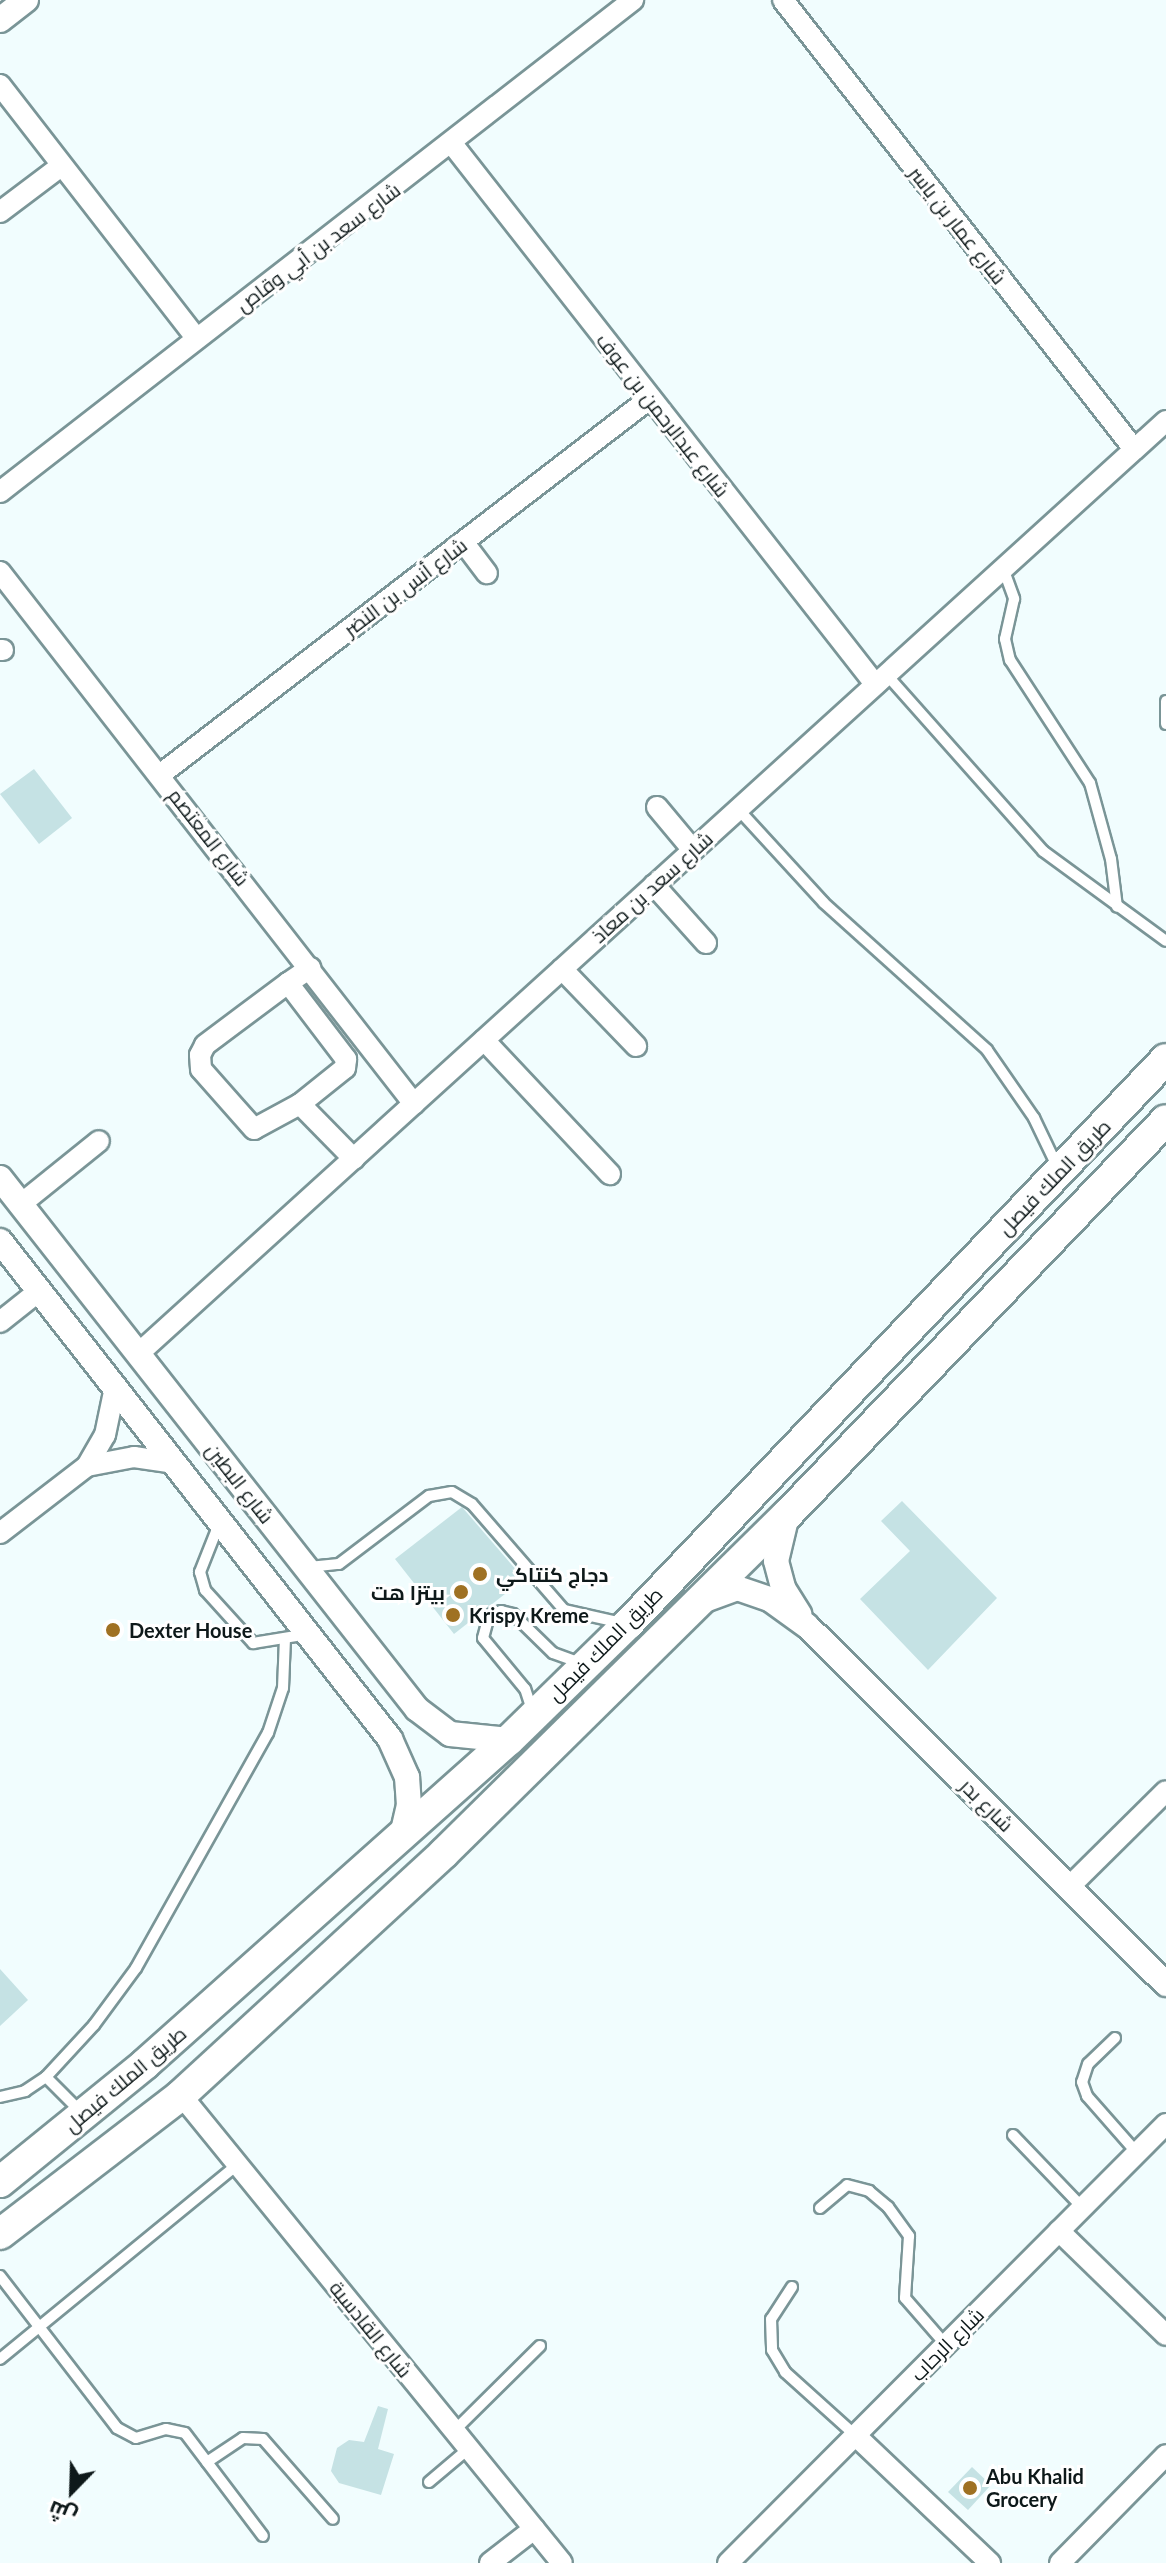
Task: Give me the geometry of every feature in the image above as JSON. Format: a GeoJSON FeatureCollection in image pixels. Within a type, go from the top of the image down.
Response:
{"type":"FeatureCollection","features":[{"type":"Feature","properties":{"kind":"main road","name":"طريق الملك فيصل"},"geometry":{"type":"LineString","coordinates":[[0,2182],[84,2115],[509,1740],[628,1624],[1166,1059]]}},
{"type":"Feature","properties":{"kind":"main road","name":"طريق الملك فيصل"},"geometry":{"type":"LineString","coordinates":[[0,2234],[181,2095],[444,1853],[787,1515],[1166,1120]]}},
{"type":"Feature","properties":{"kind":"street"},"geometry":{"type":"LineString","coordinates":[[0,20],[26,0]]}},
{"type":"Feature","properties":{"kind":"street","name":"شارع سعد بن أبي وقاص"},"geometry":{"type":"LineString","coordinates":[[0,492],[453,145],[633,0]]}},
{"type":"Feature","properties":{"kind":"street","name":"شارع عمار بن ياسر"},"geometry":{"type":"LineString","coordinates":[[783,0],[1134,449]]}},
{"type":"Feature","properties":{"kind":"street"},"geometry":{"type":"LineString","coordinates":[[0,85],[197,339]]}},
{"type":"Feature","properties":{"kind":"street","name":"شارع عبدالرحمن بن عوف"},"geometry":{"type":"LineString","coordinates":[[453,145],[649,399],[880,679]]}},
{"type":"Feature","properties":{"kind":"street"},"geometry":{"type":"LineString","coordinates":[[0,212],[61,166]]}},
{"type":"Feature","properties":{"kind":"street","name":"شارع أنس بن النضر"},"geometry":{"type":"LineString","coordinates":[[161,774],[649,399]]}},
{"type":"Feature","properties":{"kind":"street","name":"شارع سعد بن معاذ"},"geometry":{"type":"LineString","coordinates":[[138,1354],[1166,421]]}},
{"type":"Feature","properties":{"kind":"street"},"geometry":{"type":"LineString","coordinates":[[464,543],[487,573]]}},
{"type":"Feature","properties":{"kind":"street","name":"شارع المعتصم"},"geometry":{"type":"LineString","coordinates":[[0,572],[161,774],[414,1104]]}},
{"type":"Feature","properties":{"kind":"street"},"geometry":{"type":"LineString","coordinates":[[657,807],[693,850]]}},
{"type":"Feature","properties":{"kind":"street"},"geometry":{"type":"LineString","coordinates":[[654,885],[706,943]]}},
{"type":"Feature","properties":{"kind":"street"},"geometry":{"type":"LineString","coordinates":[[288,983],[346,1059],[336,1079],[300,1104],[254,1129],[201,1069],[200,1055],[288,983],[310,968]]}},
{"type":"Feature","properties":{"kind":"street"},"geometry":{"type":"LineString","coordinates":[[562,969],[636,1046]]}},
{"type":"Feature","properties":{"kind":"street"},"geometry":{"type":"LineString","coordinates":[[484,1040],[610,1174]]}},
{"type":"Feature","properties":{"kind":"street"},"geometry":{"type":"LineString","coordinates":[[300,1104],[354,1159]]}},
{"type":"Feature","properties":{"kind":"street"},"geometry":{"type":"LineString","coordinates":[[10,1201],[99,1141]]}},
{"type":"Feature","properties":{"kind":"street","name":"شارع البطين"},"geometry":{"type":"LineString","coordinates":[[0,1178],[10,1201],[138,1354],[417,1709],[438,1727],[464,1738],[509,1740]]}},
{"type":"Feature","properties":{"kind":"street","name":"شارع البطين"},"geometry":{"type":"LineString","coordinates":[[0,1241],[220,1522],[296,1637],[404,1764],[409,1805],[402,1836]]}},
{"type":"Feature","properties":{"kind":"street"},"geometry":{"type":"LineString","coordinates":[[0,1322],[39,1291]]}},
{"type":"Feature","properties":{"kind":"street"},"geometry":{"type":"LineString","coordinates":[[0,1533],[87,1466],[105,1435],[115,1387]]}},
{"type":"Feature","properties":{"kind":"street"},"geometry":{"type":"LineString","coordinates":[[87,1466],[134,1457],[174,1463]]}},
{"type":"Feature","properties":{"kind":"street","name":"شارع بدر"},"geometry":{"type":"LineString","coordinates":[[787,1515],[776,1561],[783,1588],[807,1626]]}},
{"type":"Feature","properties":{"kind":"street","name":"شارع بدر"},"geometry":{"type":"LineString","coordinates":[[696,1603],[737,1588],[771,1600],[807,1626],[1166,1984]]}},
{"type":"Feature","properties":{"kind":"street"},"geometry":{"type":"LineString","coordinates":[[296,1637],[333,1634],[348,1621]]}},
{"type":"Feature","properties":{"kind":"street"},"geometry":{"type":"LineString","coordinates":[[1069,1887],[1166,1791]]}},
{"type":"Feature","properties":{"kind":"street","name":"شارع القادسية"},"geometry":{"type":"LineString","coordinates":[[181,2095],[562,2563]]}},
{"type":"Feature","properties":{"kind":"street","name":"شارع الرحاب"},"geometry":{"type":"LineString","coordinates":[[728,2563],[1166,2124]]}},
{"type":"Feature","properties":{"kind":"street"},"geometry":{"type":"LineString","coordinates":[[1059,2231],[1166,2335]]}},
{"type":"Feature","properties":{"kind":"street"},"geometry":{"type":"LineString","coordinates":[[856,2436],[990,2563]]}},
{"type":"Feature","properties":{"kind":"street"},"geometry":{"type":"LineString","coordinates":[[1060,2563],[1166,2455]]}},
{"type":"Feature","properties":{"kind":"street"},"geometry":{"type":"LineString","coordinates":[[490,2563],[534,2529]]}},
{"type":"Feature","properties":{"kind":"lane"},"geometry":{"type":"LineString","coordinates":[[1003,568],[1014,599],[1005,639],[1010,660],[1090,783],[1111,859],[1117,907]]}},
{"type":"Feature","properties":{"kind":"lane"},"geometry":{"type":"LineString","coordinates":[[880,679],[1043,851],[1166,941]]}},
{"type":"Feature","properties":{"kind":"lane"},"geometry":{"type":"LineString","coordinates":[[1166,701],[1166,724]]}},
{"type":"Feature","properties":{"kind":"lane"},"geometry":{"type":"LineString","coordinates":[[738,809],[824,903],[987,1050],[1034,1118],[1059,1171]]}},
{"type":"Feature","properties":{"kind":"lane"},"geometry":{"type":"LineString","coordinates":[[305,1566],[339,1564],[429,1496],[452,1492],[472,1504],[564,1610],[628,1624]]}},
{"type":"Feature","properties":{"kind":"lane"},"geometry":{"type":"LineString","coordinates":[[220,1522],[201,1568],[202,1586],[248,1641],[265,1646],[296,1637]]}},
{"type":"Feature","properties":{"kind":"lane"},"geometry":{"type":"LineString","coordinates":[[532,1717],[525,1689],[483,1638],[489,1615],[508,1612],[553,1653],[586,1664]]}},
{"type":"Feature","properties":{"kind":"lane"},"geometry":{"type":"LineString","coordinates":[[0,2097],[25,2091],[46,2077],[94,2025],[136,1968],[268,1733],[296,1637]]}},
{"type":"Feature","properties":{"kind":"lane"},"geometry":{"type":"LineString","coordinates":[[1115,2038],[1088,2064],[1082,2082],[1087,2096],[1137,2153]]}},
{"type":"Feature","properties":{"kind":"lane"},"geometry":{"type":"LineString","coordinates":[[46,2077],[84,2115]]}},
{"type":"Feature","properties":{"kind":"lane"},"geometry":{"type":"LineString","coordinates":[[1013,2135],[1082,2207]]}},
{"type":"Feature","properties":{"kind":"lane"},"geometry":{"type":"LineString","coordinates":[[0,2359],[237,2165]]}},
{"type":"Feature","properties":{"kind":"lane"},"geometry":{"type":"LineString","coordinates":[[820,2208],[847,2185],[869,2191],[888,2207],[909,2236],[905,2298],[946,2345]]}},
{"type":"Feature","properties":{"kind":"lane"},"geometry":{"type":"LineString","coordinates":[[0,2276],[121,2432],[136,2438],[179,2430],[263,2536]]}},
{"type":"Feature","properties":{"kind":"lane"},"geometry":{"type":"LineString","coordinates":[[792,2287],[771,2319],[772,2350],[785,2372],[856,2436]]}},
{"type":"Feature","properties":{"kind":"lane"},"geometry":{"type":"LineString","coordinates":[[454,2431],[540,2346]]}},
{"type":"Feature","properties":{"kind":"lane"},"geometry":{"type":"LineString","coordinates":[[207,2462],[243,2438],[263,2439],[333,2519]]}},
{"type":"Feature","properties":{"kind":"lane"},"geometry":{"type":"LineString","coordinates":[[429,2482],[468,2449]]}},
{"type":"Feature","properties":{"kind":"building"},"geometry":{"type":"Polygon","coordinates":[[[34,769],[72,818],[39,844],[0,794],[34,769]]]}},
{"type":"Feature","properties":{"kind":"building"},"geometry":{"type":"Polygon","coordinates":[[[902,1501],[997,1598],[928,1670],[860,1599],[910,1551],[881,1521],[902,1501]]]}},
{"type":"Feature","properties":{"kind":"building"},"geometry":{"type":"Polygon","coordinates":[[[462,1507],[524,1579],[454,1634],[395,1559],[462,1507]]]}},
{"type":"Feature","properties":{"kind":"building"},"geometry":{"type":"Polygon","coordinates":[[[0,1969],[28,2000],[0,2026],[0,1969]]]}},
{"type":"Feature","properties":{"kind":"building"},"geometry":{"type":"Polygon","coordinates":[[[378,2406],[388,2409],[378,2449],[394,2454],[381,2495],[339,2483],[331,2471],[337,2448],[349,2440],[364,2442],[378,2406]]]}},
{"type":"Feature","properties":{"kind":"building","name":"Abu Khalid Grocery"},"geometry":{"type":"Polygon","coordinates":[[[972,2467],[991,2485],[968,2510],[948,2492],[972,2467]]]}},
{"type":"Feature","properties":{"kind":"place","name":"دجاج كنتاكي"},"geometry":{"type":"Point","coordinates":[480,1574]}},
{"type":"Feature","properties":{"kind":"place","name":"بيتزا هت"},"geometry":{"type":"Point","coordinates":[461,1592]}},
{"type":"Feature","properties":{"kind":"place","name":"Krispy Kreme"},"geometry":{"type":"Point","coordinates":[453,1615]}},
{"type":"Feature","properties":{"kind":"place","name":"Dexter House"},"geometry":{"type":"Point","coordinates":[113,1630]}},
{"type":"Feature","properties":{"kind":"place","name":"Abu Khalid Grocery"},"geometry":{"type":"Point","coordinates":[970,2488]}}]}
